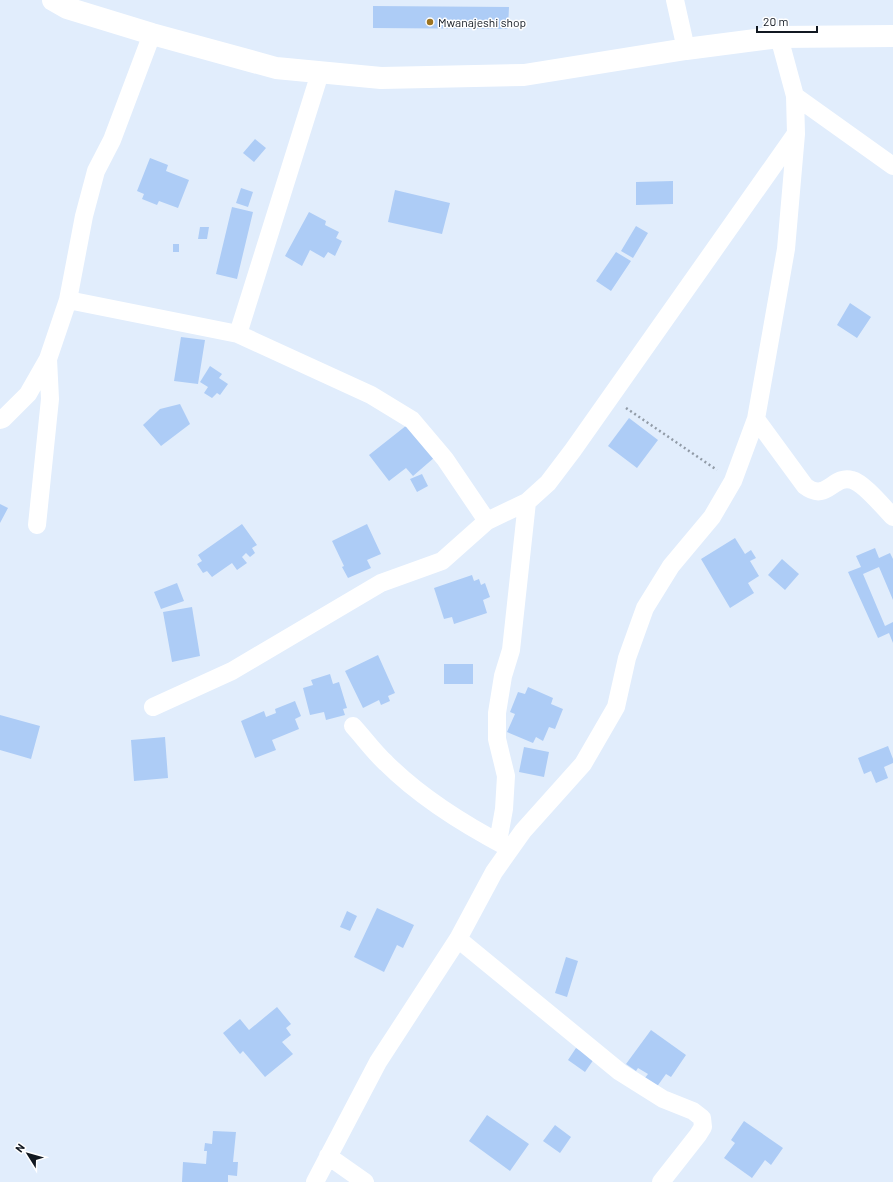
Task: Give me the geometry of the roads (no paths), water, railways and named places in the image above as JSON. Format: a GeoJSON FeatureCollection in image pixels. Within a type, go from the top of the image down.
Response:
{"type":"FeatureCollection","features":[{"type":"Feature","properties":{"kind":"street"},"geometry":{"type":"LineString","coordinates":[[53,0],[67,8],[152,34],[276,68],[381,78],[524,76],[686,49],[780,37],[893,36]]}},
{"type":"Feature","properties":{"kind":"street"},"geometry":{"type":"LineString","coordinates":[[675,0],[686,49]]}},
{"type":"Feature","properties":{"kind":"street"},"geometry":{"type":"LineString","coordinates":[[0,420],[3,419],[28,394],[48,359],[68,300],[84,216],[96,171],[112,140],[152,34]]}},
{"type":"Feature","properties":{"kind":"street"},"geometry":{"type":"LineString","coordinates":[[504,845],[583,764],[616,707],[627,658],[645,608],[671,566],[712,517],[733,481],[756,418],[786,249],[796,134],[795,96],[780,37]]}},
{"type":"Feature","properties":{"kind":"street"},"geometry":{"type":"LineString","coordinates":[[238,334],[320,73]]}},
{"type":"Feature","properties":{"kind":"street"},"geometry":{"type":"LineString","coordinates":[[795,96],[893,166]]}},
{"type":"Feature","properties":{"kind":"street"},"geometry":{"type":"LineString","coordinates":[[152,707],[232,671],[381,583],[442,561],[487,521],[527,502],[548,483],[560,467],[796,134]]}},
{"type":"Feature","properties":{"kind":"street"},"geometry":{"type":"LineString","coordinates":[[68,300],[238,334],[371,395],[412,420],[444,459],[487,521]]}},
{"type":"Feature","properties":{"kind":"street"},"geometry":{"type":"LineString","coordinates":[[37,525],[50,399],[48,359]]}},
{"type":"Feature","properties":{"kind":"street"},"geometry":{"type":"LineString","coordinates":[[756,418],[805,486],[812,492],[818,493],[844,479],[852,480],[860,484],[893,517]]}},
{"type":"Feature","properties":{"kind":"street"},"geometry":{"type":"LineString","coordinates":[[315,1182],[378,1062],[458,939],[494,872],[504,845],[506,776],[497,739],[497,713],[503,676],[511,650],[527,502]]}},
{"type":"Feature","properties":{"kind":"street"},"geometry":{"type":"LineString","coordinates":[[353,726],[386,763],[430,801],[468,826],[504,845]]}},
{"type":"Feature","properties":{"kind":"street"},"geometry":{"type":"LineString","coordinates":[[458,939],[620,1072],[663,1099],[693,1111],[702,1118],[703,1127],[698,1135],[661,1182]]}},
{"type":"Feature","properties":{"kind":"street"},"geometry":{"type":"LineString","coordinates":[[328,1156],[365,1182]]}},
{"type":"Feature","properties":{"kind":"place","name":"Mwanajeshi shop"},"geometry":{"type":"Point","coordinates":[430,22]}}]}
